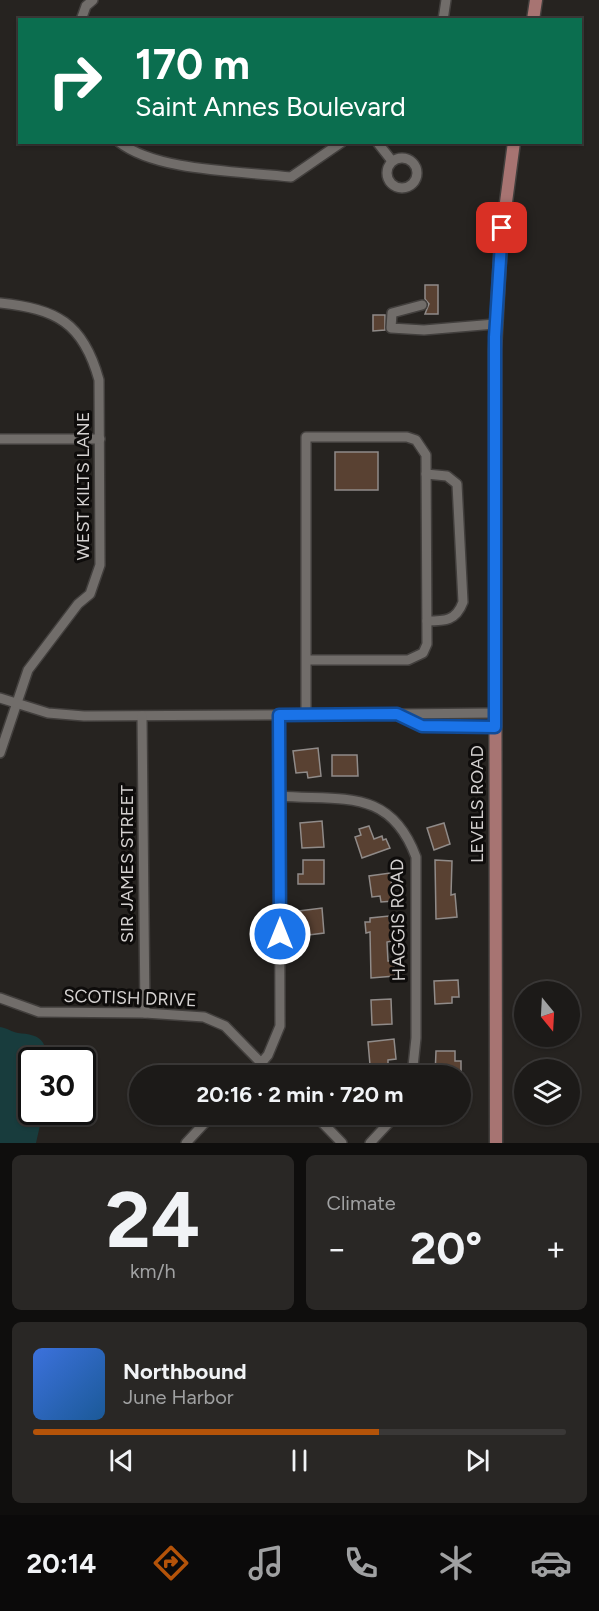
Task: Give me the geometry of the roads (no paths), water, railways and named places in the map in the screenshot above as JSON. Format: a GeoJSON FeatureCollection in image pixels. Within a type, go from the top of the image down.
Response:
{"type":"FeatureCollection","features":[{"type":"Feature","properties":{"kind":"main road"},"geometry":{"type":"LineString","coordinates":[[533,18],[536,0]]}},
{"type":"Feature","properties":{"kind":"main road","name":"LEVELS ROAD"},"geometry":{"type":"LineString","coordinates":[[496,1143],[495,324],[501,240],[514,144]]}},
{"type":"Feature","properties":{"kind":"street"},"geometry":{"type":"LineString","coordinates":[[82,18],[86,6],[93,0]]}},
{"type":"Feature","properties":{"kind":"street"},"geometry":{"type":"LineString","coordinates":[[443,18],[446,0]]}},
{"type":"Feature","properties":{"kind":"street"},"geometry":{"type":"LineString","coordinates":[[121,144],[135,154],[159,162],[291,177],[339,144]]}},
{"type":"Feature","properties":{"kind":"street"},"geometry":{"type":"LineString","coordinates":[[379,144],[392,161]]}},
{"type":"Feature","properties":{"kind":"street","name":"WEST KILTS LANE"},"geometry":{"type":"LineString","coordinates":[[0,303],[48,311],[69,324],[87,346],[99,380],[100,439],[100,565],[98,574],[90,594],[78,604],[35,659],[16,704],[0,753]]}},
{"type":"Feature","properties":{"kind":"street"},"geometry":{"type":"LineString","coordinates":[[422,305],[392,313],[391,328],[433,329],[495,324]]}},
{"type":"Feature","properties":{"kind":"street"},"geometry":{"type":"LineString","coordinates":[[306,660],[417,658],[423,653],[427,644],[426,455],[423,447],[407,437],[306,437],[306,660],[306,715]]}},
{"type":"Feature","properties":{"kind":"street"},"geometry":{"type":"LineString","coordinates":[[0,439],[100,439]]}},
{"type":"Feature","properties":{"kind":"street"},"geometry":{"type":"LineString","coordinates":[[426,474],[447,476],[457,484],[462,602],[453,618],[447,621],[427,621]]}},
{"type":"Feature","properties":{"kind":"street"},"geometry":{"type":"LineString","coordinates":[[0,698],[16,704],[66,715],[495,712]]}},
{"type":"Feature","properties":{"kind":"street"},"geometry":{"type":"LineString","coordinates":[[397,714],[422,726],[495,727]]}},
{"type":"Feature","properties":{"kind":"street"},"geometry":{"type":"LineString","coordinates":[[259,1065],[276,1041],[280,1026],[279,715]]}},
{"type":"Feature","properties":{"kind":"street","name":"SIR JAMES STREET"},"geometry":{"type":"LineString","coordinates":[[142,716],[145,1013]]}},
{"type":"Feature","properties":{"kind":"street","name":"HAGGIS ROAD"},"geometry":{"type":"LineString","coordinates":[[279,796],[371,803],[393,817],[409,838],[416,857],[416,1038],[413,1065]]}},
{"type":"Feature","properties":{"kind":"street","name":"SCOTISH DRIVE"},"geometry":{"type":"LineString","coordinates":[[0,998],[39,1012],[145,1013],[204,1017],[225,1026],[264,1065]]}},
{"type":"Feature","properties":{"kind":"street"},"geometry":{"type":"LineString","coordinates":[[186,1143],[203,1125]]}},
{"type":"Feature","properties":{"kind":"street"},"geometry":{"type":"LineString","coordinates":[[325,1125],[342,1143]]}},
{"type":"Feature","properties":{"kind":"street"},"geometry":{"type":"LineString","coordinates":[[370,1143],[387,1125]]}},
{"type":"Feature","properties":{"kind":"water"},"geometry":{"type":"Polygon","coordinates":[[[0,1027],[36,1037],[43,1042],[45,1047],[18,1047],[18,1125],[40,1125],[36,1143],[0,1143],[0,1027]]]}}]}
